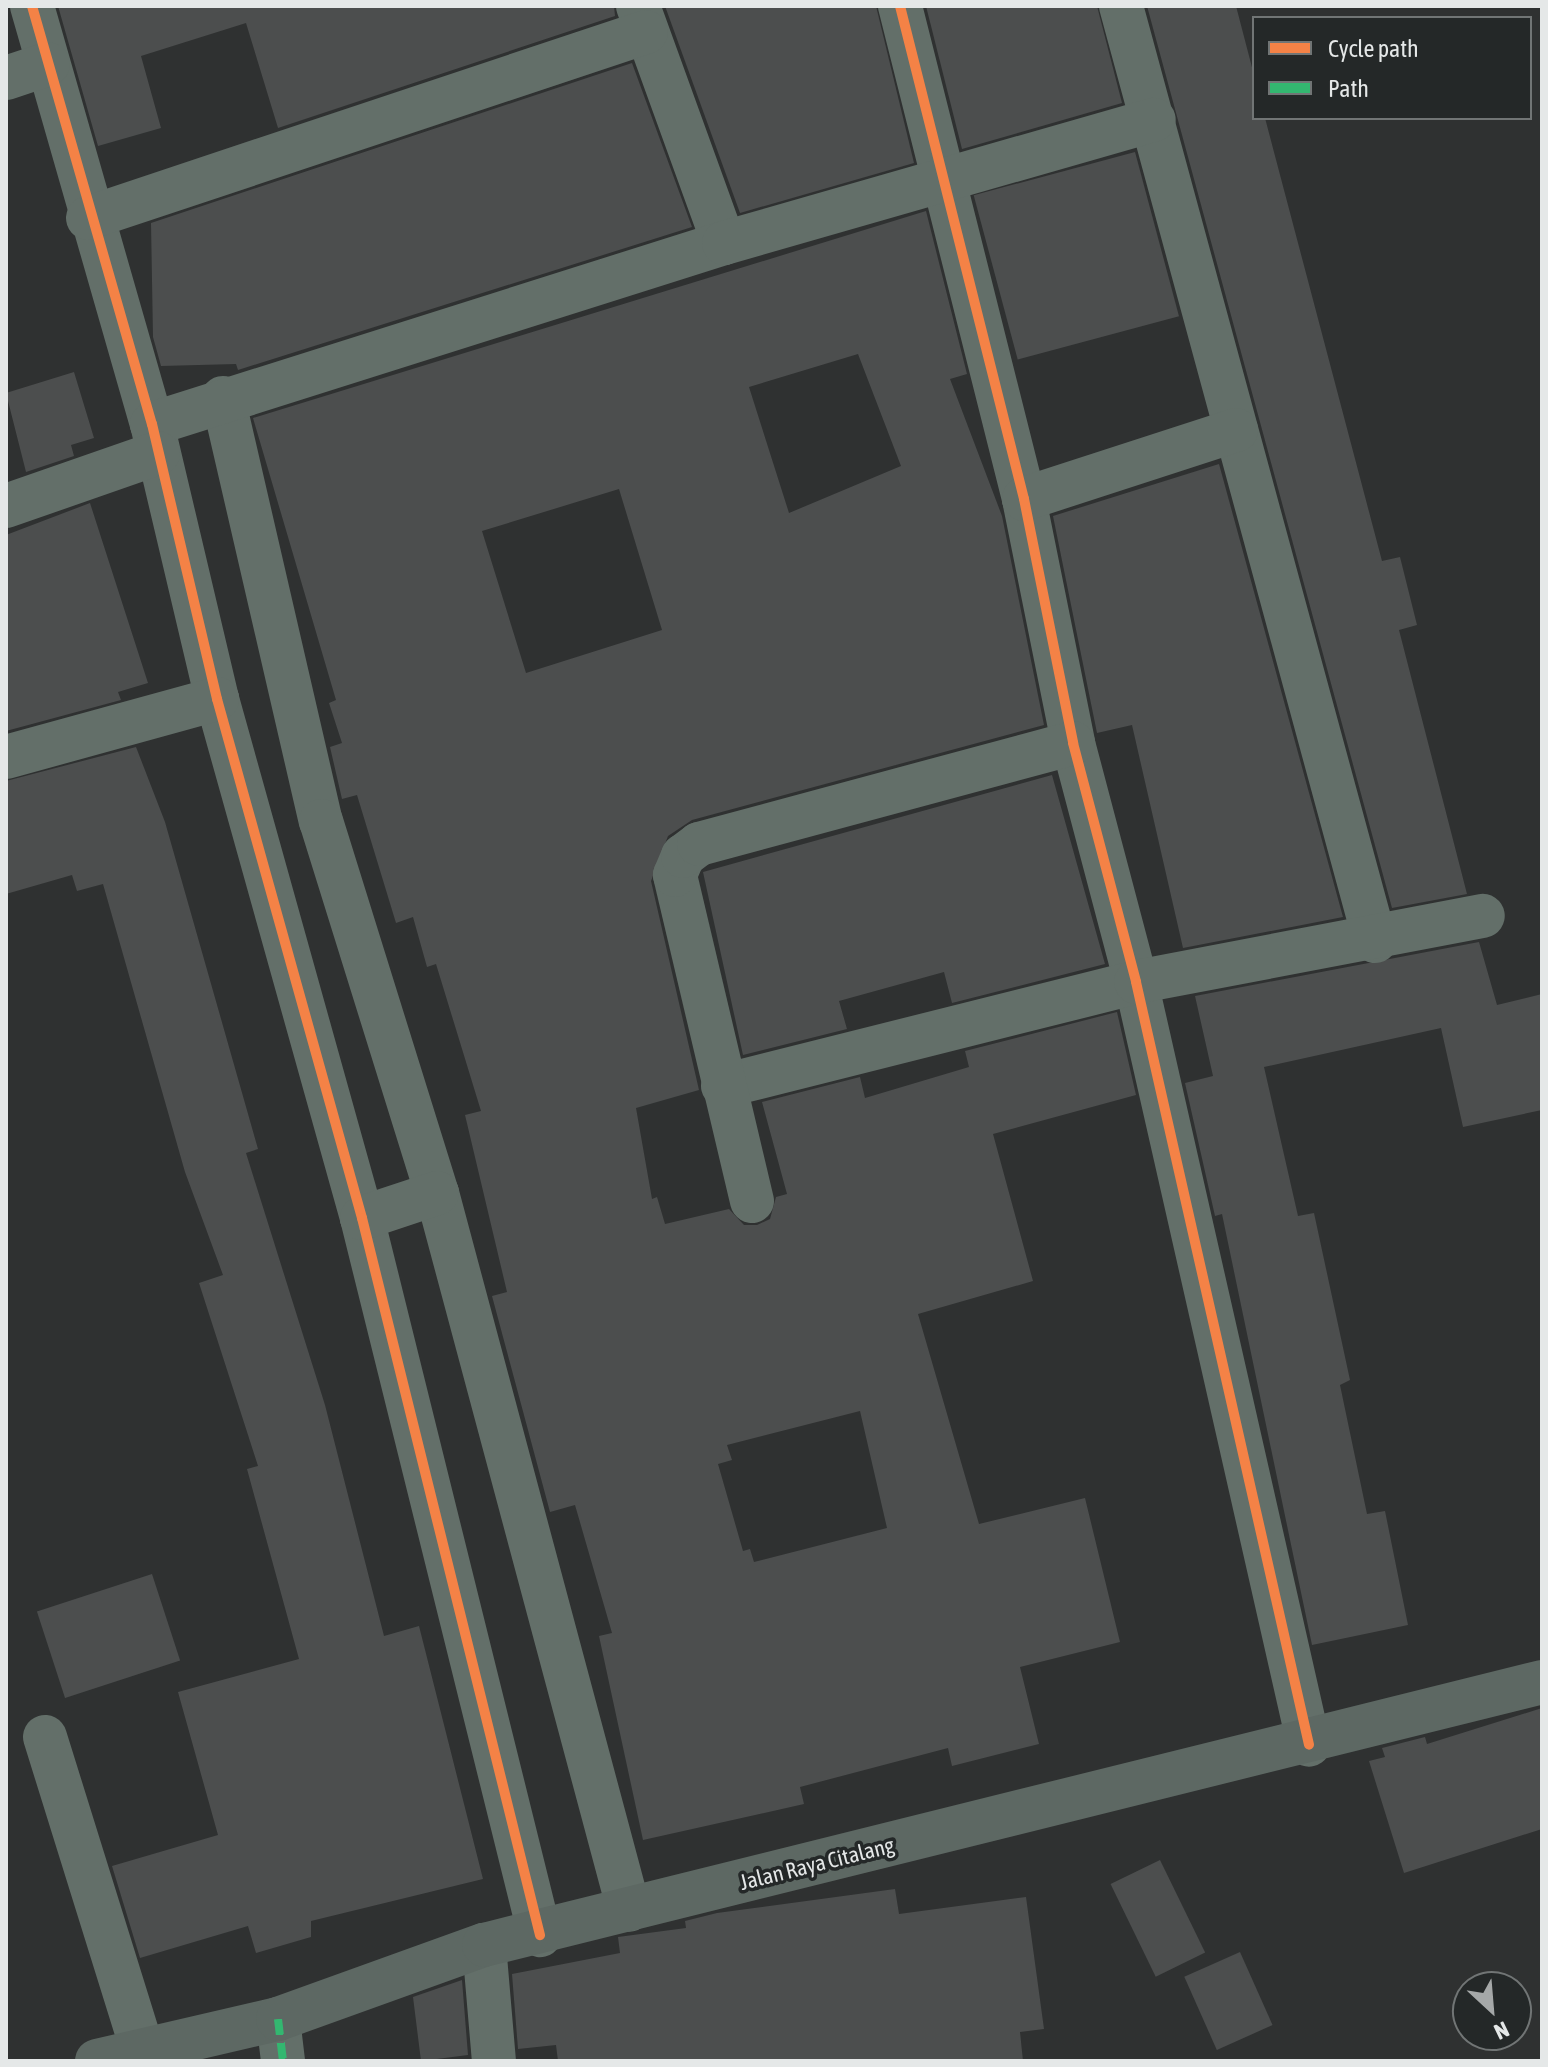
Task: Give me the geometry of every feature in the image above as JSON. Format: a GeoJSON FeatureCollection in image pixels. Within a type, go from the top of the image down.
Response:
{"type":"FeatureCollection","features":[{"type":"Feature","properties":{"kind":"street"},"geometry":{"type":"LineString","coordinates":[[32,6],[88,218],[155,439],[217,699],[362,1218],[540,1935]]}},
{"type":"Feature","properties":{"kind":"street"},"geometry":{"type":"LineString","coordinates":[[900,6],[941,181],[1024,499],[1073,743],[1136,982],[1309,1745]]}},
{"type":"Feature","properties":{"kind":"street"},"geometry":{"type":"LineString","coordinates":[[1121,6],[1375,941]]}},
{"type":"Feature","properties":{"kind":"street"},"geometry":{"type":"LineString","coordinates":[[88,218],[642,19],[724,243]]}},
{"type":"Feature","properties":{"kind":"street"},"geometry":{"type":"LineString","coordinates":[[6,78],[48,64]]}},
{"type":"Feature","properties":{"kind":"street"},"geometry":{"type":"LineString","coordinates":[[6,506],[155,439],[223,398],[724,243],[1154,120]]}},
{"type":"Feature","properties":{"kind":"street"},"geometry":{"type":"LineString","coordinates":[[223,398],[321,821],[437,1193],[629,1910]]}},
{"type":"Feature","properties":{"kind":"street"},"geometry":{"type":"LineString","coordinates":[[1024,499],[1236,430]]}},
{"type":"Feature","properties":{"kind":"street"},"geometry":{"type":"LineString","coordinates":[[6,757],[217,699]]}},
{"type":"Feature","properties":{"kind":"street"},"geometry":{"type":"LineString","coordinates":[[752,1201],[675,875],[683,856],[699,844],[1073,743]]}},
{"type":"Feature","properties":{"kind":"street"},"geometry":{"type":"LineString","coordinates":[[723,1086],[1136,982],[1375,941],[1483,916]]}},
{"type":"Feature","properties":{"kind":"street"},"geometry":{"type":"LineString","coordinates":[[362,1218],[437,1193]]}},
{"type":"Feature","properties":{"kind":"street","name":"Jalan Raya Citalang"},"geometry":{"type":"LineString","coordinates":[[97,2061],[142,2048],[281,2040],[484,1945],[540,1935],[629,1910],[1309,1745],[1542,1682]]}},
{"type":"Feature","properties":{"kind":"street"},"geometry":{"type":"LineString","coordinates":[[45,1737],[142,2048]]}},
{"type":"Feature","properties":{"kind":"street"},"geometry":{"type":"LineString","coordinates":[[484,1945],[494,2061]]}},
{"type":"Feature","properties":{"kind":"building"},"geometry":{"type":"Polygon","coordinates":[[[58,6],[614,6],[615,16],[278,128],[246,23],[141,56],[161,128],[98,146],[58,6]]]}},
{"type":"Feature","properties":{"kind":"building"},"geometry":{"type":"Polygon","coordinates":[[[665,6],[876,6],[914,163],[740,213],[665,6]]]}},
{"type":"Feature","properties":{"kind":"building"},"geometry":{"type":"Polygon","coordinates":[[[926,6],[1097,6],[1122,103],[962,149],[926,6]]]}},
{"type":"Feature","properties":{"kind":"building"},"geometry":{"type":"Polygon","coordinates":[[[1147,6],[1236,6],[1252,67],[1252,120],[1266,120],[1382,561],[1400,557],[1417,625],[1399,630],[1467,894],[1392,908],[1147,6]]]}},
{"type":"Feature","properties":{"kind":"building"},"geometry":{"type":"Polygon","coordinates":[[[632,63],[692,227],[238,370],[236,364],[161,366],[153,337],[151,223],[632,63]]]}},
{"type":"Feature","properties":{"kind":"building"},"geometry":{"type":"Polygon","coordinates":[[[1135,152],[1179,316],[1018,359],[974,195],[1135,152]]]}},
{"type":"Feature","properties":{"kind":"building"},"geometry":{"type":"Polygon","coordinates":[[[926,211],[967,374],[950,379],[1002,516],[1044,725],[692,820],[668,836],[651,881],[699,1090],[636,1108],[652,1199],[657,1197],[665,1224],[729,1209],[744,1225],[757,1225],[770,1219],[776,1197],[787,1194],[762,1102],[860,1077],[865,1098],[969,1067],[965,1051],[1117,1012],[1136,1095],[993,1134],[1033,1281],[918,1314],[979,1524],[1085,1498],[1120,1642],[1020,1667],[1039,1744],[952,1766],[948,1748],[800,1787],[804,1804],[643,1840],[599,1636],[612,1633],[575,1505],[550,1512],[492,1296],[507,1292],[465,1115],[481,1111],[436,964],[427,967],[413,917],[396,923],[357,795],[342,799],[330,747],[342,743],[329,703],[336,700],[253,418],[926,211]],[[858,354],[749,387],[789,513],[901,466],[858,354]],[[619,489],[482,531],[526,673],[662,630],[619,489]],[[860,1411],[727,1445],[732,1460],[718,1464],[743,1551],[750,1549],[754,1562],[887,1528],[860,1411]]]}},
{"type":"Feature","properties":{"kind":"building"},"geometry":{"type":"Polygon","coordinates":[[[74,372],[94,438],[71,445],[74,456],[26,472],[6,393],[74,372]]]}},
{"type":"Feature","properties":{"kind":"building"},"geometry":{"type":"Polygon","coordinates":[[[1219,464],[1343,917],[1183,948],[1132,725],[1097,733],[1053,516],[1219,464]]]}},
{"type":"Feature","properties":{"kind":"building"},"geometry":{"type":"Polygon","coordinates":[[[90,503],[148,683],[118,692],[121,700],[6,731],[6,535],[90,503]]]}},
{"type":"Feature","properties":{"kind":"building"},"geometry":{"type":"Polygon","coordinates":[[[136,747],[165,822],[258,1149],[246,1153],[325,1405],[384,1636],[419,1626],[483,1879],[311,1921],[311,1937],[256,1953],[248,1926],[140,1958],[112,1866],[218,1835],[178,1692],[299,1659],[247,1469],[258,1466],[199,1283],[223,1275],[185,1172],[103,884],[77,891],[72,875],[6,894],[6,781],[136,747]]]}},
{"type":"Feature","properties":{"kind":"building"},"geometry":{"type":"Polygon","coordinates":[[[1052,775],[1105,964],[952,1003],[944,972],[839,1001],[847,1029],[743,1055],[703,872],[1052,775]]]}},
{"type":"Feature","properties":{"kind":"building"},"geometry":{"type":"Polygon","coordinates":[[[1479,942],[1497,1005],[1542,994],[1542,1110],[1463,1127],[1441,1028],[1264,1067],[1298,1216],[1314,1213],[1350,1380],[1340,1385],[1367,1514],[1385,1511],[1408,1625],[1312,1645],[1222,1214],[1215,1216],[1185,1083],[1213,1076],[1195,996],[1479,942]]]}},
{"type":"Feature","properties":{"kind":"building"},"geometry":{"type":"Polygon","coordinates":[[[152,1574],[180,1661],[65,1698],[37,1611],[152,1574]]]}},
{"type":"Feature","properties":{"kind":"building"},"geometry":{"type":"Polygon","coordinates":[[[1542,1708],[1542,1829],[1404,1873],[1369,1761],[1385,1757],[1382,1748],[1425,1737],[1427,1744],[1542,1708]]]}},
{"type":"Feature","properties":{"kind":"building"},"geometry":{"type":"Polygon","coordinates":[[[1160,1860],[1205,1953],[1156,1977],[1111,1884],[1160,1860]]]}},
{"type":"Feature","properties":{"kind":"building"},"geometry":{"type":"Polygon","coordinates":[[[895,1889],[899,1914],[1026,1897],[1044,2029],[1020,2032],[1023,2061],[558,2061],[556,2045],[518,2049],[512,1974],[620,1953],[618,1937],[686,1928],[685,1921],[717,1913],[895,1889]]]}},
{"type":"Feature","properties":{"kind":"building"},"geometry":{"type":"Polygon","coordinates":[[[1240,1952],[1273,2025],[1217,2050],[1184,1977],[1240,1952]]]}},
{"type":"Feature","properties":{"kind":"building"},"geometry":{"type":"Polygon","coordinates":[[[462,1980],[468,2055],[421,2061],[413,1997],[462,1980]]]}},
{"type":"Feature","properties":{"kind":"marked path"},"geometry":{"type":"LineString","coordinates":[[278,2019],[283,2061]]}},
{"type":"Feature","properties":{"kind":"cycle path"},"geometry":{"type":"LineString","coordinates":[[32,6],[152,424],[217,699],[362,1218],[540,1935]]}},
{"type":"Feature","properties":{"kind":"cycle path"},"geometry":{"type":"LineString","coordinates":[[900,6],[1024,499],[1073,743],[1136,982],[1309,1745]]}}]}
